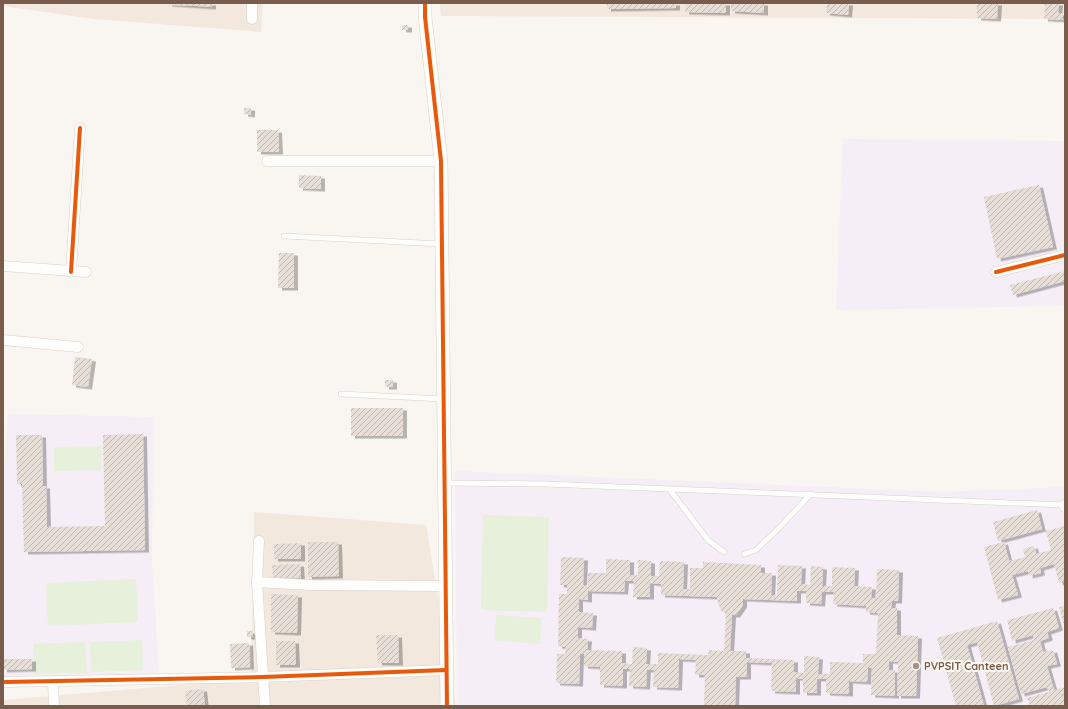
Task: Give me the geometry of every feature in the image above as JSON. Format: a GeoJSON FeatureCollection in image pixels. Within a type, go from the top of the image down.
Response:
{"type":"FeatureCollection","features":[{"type":"Feature","properties":{"kind":"street"},"geometry":{"type":"LineString","coordinates":[[252,3],[252,19]]}},
{"type":"Feature","properties":{"kind":"street"},"geometry":{"type":"LineString","coordinates":[[425,3],[425,17],[441,161],[447,706]]}},
{"type":"Feature","properties":{"kind":"street"},"geometry":{"type":"LineString","coordinates":[[72,272],[80,128]]}},
{"type":"Feature","properties":{"kind":"street"},"geometry":{"type":"LineString","coordinates":[[267,160],[441,161]]}},
{"type":"Feature","properties":{"kind":"street"},"geometry":{"type":"LineString","coordinates":[[996,272],[1065,255]]}},
{"type":"Feature","properties":{"kind":"street"},"geometry":{"type":"LineString","coordinates":[[3,266],[86,272]]}},
{"type":"Feature","properties":{"kind":"street"},"geometry":{"type":"LineString","coordinates":[[3,340],[78,347]]}},
{"type":"Feature","properties":{"kind":"street"},"geometry":{"type":"LineString","coordinates":[[259,541],[257,582],[265,706]]}},
{"type":"Feature","properties":{"kind":"street"},"geometry":{"type":"LineString","coordinates":[[257,582],[445,586]]}},
{"type":"Feature","properties":{"kind":"street"},"geometry":{"type":"LineString","coordinates":[[5,682],[263,677],[446,670]]}},
{"type":"Feature","properties":{"kind":"street"},"geometry":{"type":"LineString","coordinates":[[53,681],[54,706]]}},
{"type":"Feature","properties":{"kind":"lane"},"geometry":{"type":"LineString","coordinates":[[284,236],[442,244]]}},
{"type":"Feature","properties":{"kind":"lane"},"geometry":{"type":"LineString","coordinates":[[341,394],[444,400]]}},
{"type":"Feature","properties":{"kind":"lane"},"geometry":{"type":"LineString","coordinates":[[444,483],[546,484],[670,490],[811,494],[1065,506]]}},
{"type":"Feature","properties":{"kind":"lane"},"geometry":{"type":"LineString","coordinates":[[670,490],[708,540],[724,552]]}},
{"type":"Feature","properties":{"kind":"lane"},"geometry":{"type":"LineString","coordinates":[[744,554],[756,550],[811,494]]}},
{"type":"Feature","properties":{"kind":"shaded area"},"geometry":{"type":"Polygon","coordinates":[[[3,3],[263,3],[261,32],[94,19],[3,6],[3,3]]]}},
{"type":"Feature","properties":{"kind":"shaded area"},"geometry":{"type":"Polygon","coordinates":[[[440,3],[1065,3],[1065,19],[441,16],[440,3]]]}},
{"type":"Feature","properties":{"kind":"shaded area"},"geometry":{"type":"Polygon","coordinates":[[[843,139],[1065,141],[1065,306],[836,310],[843,139]]]}},
{"type":"Feature","properties":{"kind":"shaded area"},"geometry":{"type":"Polygon","coordinates":[[[8,414],[153,417],[152,561],[159,674],[3,678],[3,481],[8,414]]]}},
{"type":"Feature","properties":{"kind":"shaded area"},"geometry":{"type":"Polygon","coordinates":[[[455,471],[943,492],[1065,487],[1065,706],[457,706],[455,471]]]}},
{"type":"Feature","properties":{"kind":"shaded area"},"geometry":{"type":"Polygon","coordinates":[[[254,512],[426,525],[456,706],[3,706],[3,700],[251,679],[254,512]]]}},
{"type":"Feature","properties":{"kind":"green space"},"geometry":{"type":"Polygon","coordinates":[[[101,446],[102,470],[54,471],[54,447],[101,446]]]}},
{"type":"Feature","properties":{"kind":"green space"},"geometry":{"type":"Polygon","coordinates":[[[483,515],[549,517],[547,612],[481,610],[483,515]]]}},
{"type":"Feature","properties":{"kind":"green space"},"geometry":{"type":"Polygon","coordinates":[[[136,579],[138,622],[48,626],[46,583],[136,579]]]}},
{"type":"Feature","properties":{"kind":"green space"},"geometry":{"type":"Polygon","coordinates":[[[496,615],[542,618],[540,644],[495,641],[496,615]]]}},
{"type":"Feature","properties":{"kind":"green space"},"geometry":{"type":"Polygon","coordinates":[[[142,640],[143,670],[91,672],[90,642],[142,640]]]}},
{"type":"Feature","properties":{"kind":"green space"},"geometry":{"type":"Polygon","coordinates":[[[85,642],[87,673],[34,674],[33,644],[85,642]]]}},
{"type":"Feature","properties":{"kind":"building"},"geometry":{"type":"Polygon","coordinates":[[[212,3],[212,7],[168,4],[212,3]]]}},
{"type":"Feature","properties":{"kind":"building"},"geometry":{"type":"Polygon","coordinates":[[[607,3],[676,3],[676,8],[607,9],[607,3]]]}},
{"type":"Feature","properties":{"kind":"building"},"geometry":{"type":"Polygon","coordinates":[[[686,3],[726,3],[726,13],[685,12],[686,3]]]}},
{"type":"Feature","properties":{"kind":"building"},"geometry":{"type":"Polygon","coordinates":[[[731,3],[764,3],[764,13],[731,11],[731,3]]]}},
{"type":"Feature","properties":{"kind":"building"},"geometry":{"type":"Polygon","coordinates":[[[827,3],[849,3],[848,15],[826,13],[827,3]]]}},
{"type":"Feature","properties":{"kind":"building"},"geometry":{"type":"Polygon","coordinates":[[[977,3],[998,3],[997,19],[977,18],[977,3]]]}},
{"type":"Feature","properties":{"kind":"building"},"geometry":{"type":"Polygon","coordinates":[[[1045,3],[1059,3],[1058,13],[1063,13],[1063,20],[1044,19],[1045,3]]]}},
{"type":"Feature","properties":{"kind":"building"},"geometry":{"type":"Polygon","coordinates":[[[402,25],[408,25],[408,30],[402,30],[402,25]]]}},
{"type":"Feature","properties":{"kind":"building"},"geometry":{"type":"Polygon","coordinates":[[[244,108],[251,108],[251,115],[244,114],[244,108]]]}},
{"type":"Feature","properties":{"kind":"building"},"geometry":{"type":"Polygon","coordinates":[[[257,130],[278,130],[279,152],[257,152],[257,130]]]}},
{"type":"Feature","properties":{"kind":"building"},"geometry":{"type":"Polygon","coordinates":[[[299,175],[321,176],[321,189],[299,188],[299,175]]]}},
{"type":"Feature","properties":{"kind":"building"},"geometry":{"type":"Polygon","coordinates":[[[1039,185],[1053,247],[997,259],[984,197],[1039,185]]]}},
{"type":"Feature","properties":{"kind":"building"},"geometry":{"type":"Polygon","coordinates":[[[279,253],[294,253],[294,288],[278,288],[279,253]]]}},
{"type":"Feature","properties":{"kind":"building"},"geometry":{"type":"Polygon","coordinates":[[[1065,271],[1065,281],[1013,295],[1010,285],[1065,271]]]}},
{"type":"Feature","properties":{"kind":"building"},"geometry":{"type":"Polygon","coordinates":[[[75,357],[92,359],[88,387],[72,385],[75,357]]]}},
{"type":"Feature","properties":{"kind":"building"},"geometry":{"type":"Polygon","coordinates":[[[385,380],[393,380],[393,387],[385,387],[385,380]]]}},
{"type":"Feature","properties":{"kind":"building"},"geometry":{"type":"Polygon","coordinates":[[[351,408],[403,408],[403,436],[351,436],[351,408]]]}},
{"type":"Feature","properties":{"kind":"building"},"geometry":{"type":"Polygon","coordinates":[[[143,434],[145,550],[24,552],[22,484],[17,484],[16,435],[42,435],[43,486],[46,486],[47,527],[105,526],[103,435],[143,434]]]}},
{"type":"Feature","properties":{"kind":"building"},"geometry":{"type":"Polygon","coordinates":[[[1037,510],[1042,529],[998,541],[993,522],[1037,510]]]}},
{"type":"Feature","properties":{"kind":"building"},"geometry":{"type":"Polygon","coordinates":[[[1065,526],[1065,581],[1059,583],[1054,564],[1040,568],[1041,573],[1029,576],[1028,571],[1012,575],[1018,595],[998,600],[984,547],[1004,542],[1009,561],[1025,557],[1023,549],[1034,546],[1036,554],[1051,550],[1046,531],[1065,526]]]}},
{"type":"Feature","properties":{"kind":"building"},"geometry":{"type":"Polygon","coordinates":[[[308,542],[338,542],[339,576],[308,577],[308,542]]]}},
{"type":"Feature","properties":{"kind":"building"},"geometry":{"type":"Polygon","coordinates":[[[301,543],[301,559],[274,559],[274,544],[301,543]]]}},
{"type":"Feature","properties":{"kind":"building"},"geometry":{"type":"Polygon","coordinates":[[[561,557],[584,558],[583,585],[588,586],[588,573],[606,573],[606,559],[630,560],[630,575],[638,575],[638,560],[651,561],[651,576],[659,576],[660,561],[684,562],[683,589],[690,589],[690,568],[703,568],[703,562],[761,565],[761,573],[772,573],[771,595],[777,595],[778,565],[802,566],[801,584],[810,585],[811,566],[823,567],[822,586],[832,586],[832,567],[855,568],[854,586],[872,587],[871,598],[876,598],[877,569],[899,570],[898,601],[892,601],[891,608],[897,608],[897,635],[918,636],[916,696],[897,696],[898,662],[889,661],[889,670],[895,670],[895,696],[871,695],[872,668],[868,668],[867,682],[849,681],[849,694],[826,693],[826,679],[817,679],[817,693],[803,693],[803,679],[796,678],[796,692],[771,691],[772,663],[747,662],[747,677],[736,677],[735,706],[704,706],[705,675],[695,675],[696,660],[679,659],[678,688],[653,687],[654,670],[647,670],[646,687],[629,686],[630,669],[623,669],[623,686],[600,685],[600,667],[584,666],[584,654],[580,654],[579,684],[556,683],[557,654],[565,654],[566,647],[558,646],[559,594],[567,594],[567,585],[560,585],[561,557]],[[625,581],[624,592],[588,591],[588,600],[579,599],[579,612],[593,613],[592,628],[578,627],[578,638],[588,639],[587,650],[622,651],[622,663],[632,664],[633,647],[647,648],[646,664],[658,664],[658,653],[708,655],[709,650],[724,651],[726,613],[722,612],[717,597],[661,595],[661,584],[650,583],[650,597],[633,597],[634,581],[625,581]],[[797,591],[797,601],[743,599],[743,605],[736,615],[732,615],[730,651],[746,651],[746,658],[794,660],[794,672],[804,673],[804,656],[819,657],[818,674],[830,674],[830,662],[863,663],[863,654],[876,654],[878,613],[866,612],[866,606],[833,604],[834,592],[822,592],[821,604],[806,603],[806,591],[797,591]]]}},
{"type":"Feature","properties":{"kind":"building"},"geometry":{"type":"Polygon","coordinates":[[[300,564],[301,578],[273,579],[272,565],[300,564]]]}},
{"type":"Feature","properties":{"kind":"building"},"geometry":{"type":"Polygon","coordinates":[[[271,594],[298,595],[297,633],[271,632],[271,594]]]}},
{"type":"Feature","properties":{"kind":"building"},"geometry":{"type":"Polygon","coordinates":[[[1065,606],[1065,623],[1063,623],[1059,607],[1065,606]]]}},
{"type":"Feature","properties":{"kind":"building"},"geometry":{"type":"Polygon","coordinates":[[[1053,608],[1059,628],[1047,632],[1049,638],[1040,641],[1043,652],[1053,650],[1057,664],[1047,666],[1054,690],[1065,687],[1065,706],[1030,706],[1027,698],[1049,692],[1047,687],[1021,694],[1008,647],[1034,640],[1033,635],[1012,641],[1007,620],[1053,608]]]}},
{"type":"Feature","properties":{"kind":"building"},"geometry":{"type":"Polygon","coordinates":[[[997,621],[1019,699],[994,706],[977,642],[967,645],[984,706],[956,706],[937,638],[997,621]]]}},
{"type":"Feature","properties":{"kind":"building"},"geometry":{"type":"Polygon","coordinates":[[[247,631],[253,631],[253,637],[247,637],[247,631]]]}},
{"type":"Feature","properties":{"kind":"building"},"geometry":{"type":"Polygon","coordinates":[[[376,635],[398,635],[399,663],[378,663],[376,635]]]}},
{"type":"Feature","properties":{"kind":"building"},"geometry":{"type":"Polygon","coordinates":[[[276,641],[295,641],[296,665],[276,665],[276,641]]]}},
{"type":"Feature","properties":{"kind":"building"},"geometry":{"type":"Polygon","coordinates":[[[249,643],[250,667],[231,668],[230,644],[249,643]]]}},
{"type":"Feature","properties":{"kind":"building"},"geometry":{"type":"Polygon","coordinates":[[[3,659],[32,659],[32,669],[3,670],[3,659]]]}},
{"type":"Feature","properties":{"kind":"building"},"geometry":{"type":"Polygon","coordinates":[[[203,689],[205,706],[187,706],[185,691],[203,689]]]}},
{"type":"Feature","properties":{"kind":"cycle path"},"geometry":{"type":"LineString","coordinates":[[425,3],[425,17],[441,161],[447,706]]}},
{"type":"Feature","properties":{"kind":"cycle path"},"geometry":{"type":"LineString","coordinates":[[71,272],[80,128]]}},
{"type":"Feature","properties":{"kind":"cycle path"},"geometry":{"type":"LineString","coordinates":[[996,272],[1065,255]]}},
{"type":"Feature","properties":{"kind":"cycle path"},"geometry":{"type":"LineString","coordinates":[[5,682],[263,677],[446,670]]}},
{"type":"Feature","properties":{"kind":"place","name":"PVPSIT Canteen"},"geometry":{"type":"Point","coordinates":[916,666]}}]}
